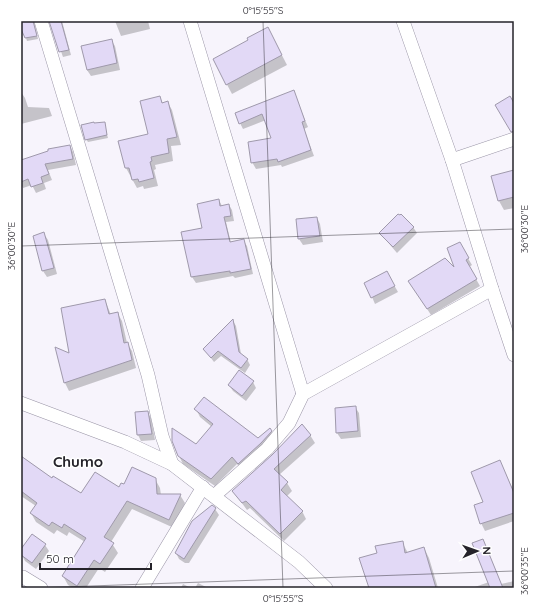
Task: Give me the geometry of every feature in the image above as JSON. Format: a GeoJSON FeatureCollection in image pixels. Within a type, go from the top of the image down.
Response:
{"type":"FeatureCollection","features":[{"type":"Feature","properties":{"kind":"street"},"geometry":{"type":"LineString","coordinates":[[41,21],[146,367],[162,436],[172,464]]}},
{"type":"Feature","properties":{"kind":"street"},"geometry":{"type":"LineString","coordinates":[[190,21],[303,394]]}},
{"type":"Feature","properties":{"kind":"street"},"geometry":{"type":"LineString","coordinates":[[403,21],[452,160],[514,355]]}},
{"type":"Feature","properties":{"kind":"street"},"geometry":{"type":"LineString","coordinates":[[452,160],[514,139]]}},
{"type":"Feature","properties":{"kind":"street"},"geometry":{"type":"LineString","coordinates":[[214,496],[266,449],[289,423],[303,394],[492,289]]}},
{"type":"Feature","properties":{"kind":"street"},"geometry":{"type":"LineString","coordinates":[[21,403],[125,442],[172,464],[299,562],[326,588]]}},
{"type":"Feature","properties":{"kind":"street"},"geometry":{"type":"LineString","coordinates":[[142,588],[203,487]]}},
{"type":"Feature","properties":{"kind":"street"},"geometry":{"type":"LineString","coordinates":[[23,577],[41,588]]}},
{"type":"Feature","properties":{"kind":"building"},"geometry":{"type":"Polygon","coordinates":[[[21,21],[33,21],[37,36],[25,38],[21,29],[21,21]]]}},
{"type":"Feature","properties":{"kind":"building"},"geometry":{"type":"Polygon","coordinates":[[[49,21],[61,21],[69,50],[59,52],[49,21]]]}},
{"type":"Feature","properties":{"kind":"building"},"geometry":{"type":"Polygon","coordinates":[[[268,27],[282,55],[226,85],[213,59],[268,27]]]}},
{"type":"Feature","properties":{"kind":"building"},"geometry":{"type":"Polygon","coordinates":[[[112,39],[117,63],[87,70],[81,46],[112,39]]]}},
{"type":"Feature","properties":{"kind":"building"},"geometry":{"type":"Polygon","coordinates":[[[294,90],[305,121],[302,122],[311,150],[278,162],[277,159],[251,163],[248,142],[271,138],[262,114],[239,124],[235,113],[294,90]]]}},
{"type":"Feature","properties":{"kind":"building"},"geometry":{"type":"Polygon","coordinates":[[[160,96],[162,103],[168,101],[177,137],[167,139],[169,153],[151,157],[152,161],[150,162],[154,178],[139,182],[138,179],[132,180],[129,168],[125,168],[118,141],[148,134],[140,101],[160,96]]]}},
{"type":"Feature","properties":{"kind":"building"},"geometry":{"type":"Polygon","coordinates":[[[510,96],[514,103],[514,131],[511,132],[495,105],[510,96]]]}},
{"type":"Feature","properties":{"kind":"building"},"geometry":{"type":"Polygon","coordinates":[[[94,122],[105,122],[107,135],[85,140],[81,125],[94,122]]]}},
{"type":"Feature","properties":{"kind":"building"},"geometry":{"type":"Polygon","coordinates":[[[70,145],[73,159],[45,164],[49,174],[41,177],[43,183],[31,187],[28,179],[21,182],[21,160],[48,151],[48,149],[70,145]]]}},
{"type":"Feature","properties":{"kind":"building"},"geometry":{"type":"Polygon","coordinates":[[[514,170],[514,197],[498,201],[491,176],[514,170]]]}},
{"type":"Feature","properties":{"kind":"building"},"geometry":{"type":"Polygon","coordinates":[[[219,199],[220,206],[229,204],[231,216],[224,217],[230,242],[244,239],[251,269],[191,277],[181,232],[202,228],[197,204],[219,199]]]}},
{"type":"Feature","properties":{"kind":"building"},"geometry":{"type":"Polygon","coordinates":[[[398,214],[401,214],[414,227],[393,247],[379,233],[398,214]]]}},
{"type":"Feature","properties":{"kind":"building"},"geometry":{"type":"Polygon","coordinates":[[[317,217],[320,236],[298,239],[296,219],[317,217]]]}},
{"type":"Feature","properties":{"kind":"building"},"geometry":{"type":"Polygon","coordinates":[[[44,232],[54,268],[42,271],[33,236],[44,232]]]}},
{"type":"Feature","properties":{"kind":"building"},"geometry":{"type":"Polygon","coordinates":[[[460,242],[469,258],[466,260],[477,279],[427,309],[408,281],[445,258],[454,267],[447,248],[460,242]]]}},
{"type":"Feature","properties":{"kind":"building"},"geometry":{"type":"Polygon","coordinates":[[[387,271],[395,286],[371,298],[364,283],[387,271]]]}},
{"type":"Feature","properties":{"kind":"building"},"geometry":{"type":"Polygon","coordinates":[[[105,299],[109,314],[118,312],[124,343],[128,342],[132,360],[64,383],[55,347],[69,353],[61,308],[105,299]]]}},
{"type":"Feature","properties":{"kind":"building"},"geometry":{"type":"Polygon","coordinates":[[[233,319],[239,352],[248,359],[241,368],[218,351],[211,358],[203,349],[233,319]]]}},
{"type":"Feature","properties":{"kind":"building"},"geometry":{"type":"Polygon","coordinates":[[[239,370],[254,381],[242,396],[228,385],[239,370]]]}},
{"type":"Feature","properties":{"kind":"building"},"geometry":{"type":"Polygon","coordinates":[[[204,397],[258,438],[270,428],[272,431],[238,464],[232,457],[211,479],[178,456],[172,441],[172,428],[196,444],[213,424],[194,409],[204,397]]]}},
{"type":"Feature","properties":{"kind":"building"},"geometry":{"type":"Polygon","coordinates":[[[356,406],[358,431],[336,433],[335,408],[356,406]]]}},
{"type":"Feature","properties":{"kind":"building"},"geometry":{"type":"Polygon","coordinates":[[[148,411],[152,434],[137,435],[135,412],[148,411]]]}},
{"type":"Feature","properties":{"kind":"building"},"geometry":{"type":"Polygon","coordinates":[[[302,424],[311,435],[274,469],[288,482],[281,490],[303,511],[280,534],[246,501],[242,503],[232,491],[272,455],[302,424]]]}},
{"type":"Feature","properties":{"kind":"building"},"geometry":{"type":"Polygon","coordinates":[[[21,456],[52,478],[53,476],[81,493],[95,472],[119,487],[121,483],[124,484],[132,467],[156,478],[157,494],[181,494],[169,520],[127,501],[104,537],[114,543],[100,564],[94,560],[77,586],[62,576],[86,538],[64,524],[62,528],[52,522],[49,526],[30,513],[37,503],[21,491],[21,456]]]}},
{"type":"Feature","properties":{"kind":"building"},"geometry":{"type":"Polygon","coordinates":[[[500,460],[514,493],[514,513],[480,524],[474,505],[483,502],[471,472],[500,460]]]}},
{"type":"Feature","properties":{"kind":"building"},"geometry":{"type":"Polygon","coordinates":[[[212,505],[216,508],[184,559],[175,553],[192,521],[212,505]]]}},
{"type":"Feature","properties":{"kind":"building"},"geometry":{"type":"Polygon","coordinates":[[[32,534],[46,544],[32,563],[21,555],[21,549],[32,534]]]}},
{"type":"Feature","properties":{"kind":"building"},"geometry":{"type":"Polygon","coordinates":[[[483,539],[503,588],[490,588],[472,543],[483,539]]]}},
{"type":"Feature","properties":{"kind":"building"},"geometry":{"type":"Polygon","coordinates":[[[403,541],[405,553],[424,547],[436,588],[369,588],[359,558],[377,553],[375,546],[403,541]]]}},
{"type":"Feature","properties":{"kind":"district","name":"Chumo"},"geometry":{"type":"Point","coordinates":[78,462]}}]}
